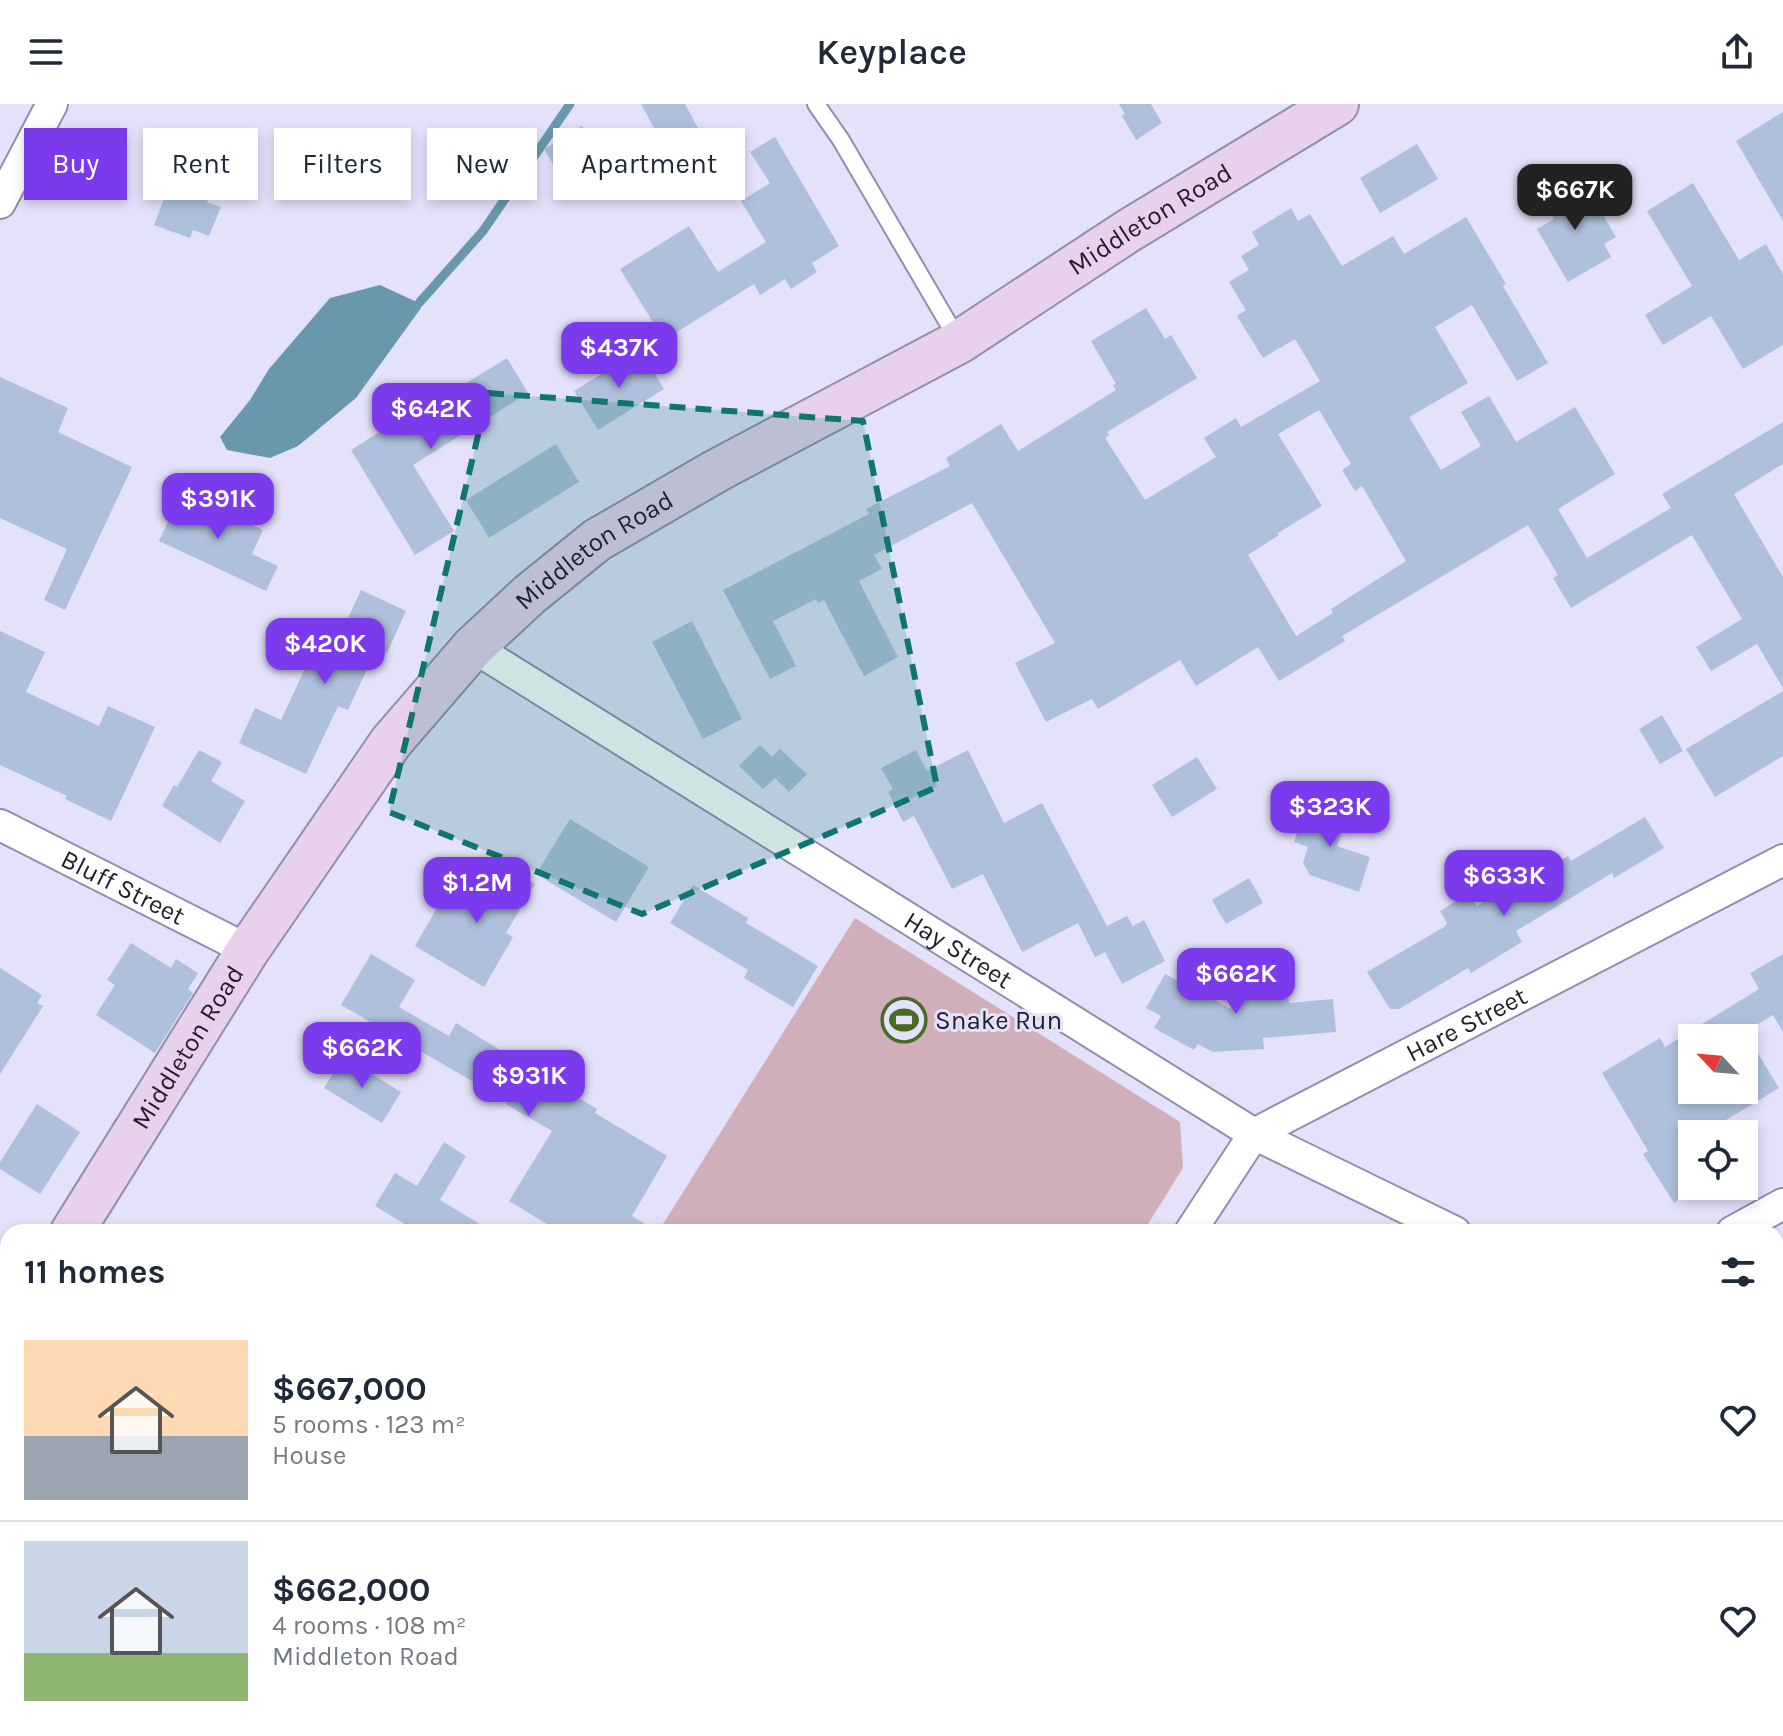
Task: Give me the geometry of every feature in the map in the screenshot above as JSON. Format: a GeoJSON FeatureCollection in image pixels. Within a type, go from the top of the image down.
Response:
{"type":"FeatureCollection","features":[{"type":"Feature","properties":{"kind":"main road","name":"Middleton Road"},"geometry":{"type":"LineString","coordinates":[[77,1224],[248,950],[391,742],[473,647],[529,595],[597,540],[716,471],[959,342],[1128,231],[1337,104]]}},
{"type":"Feature","properties":{"kind":"street"},"geometry":{"type":"LineString","coordinates":[[0,203],[52,104]]}},
{"type":"Feature","properties":{"kind":"street","name":"Hay Street"},"geometry":{"type":"LineString","coordinates":[[473,647],[1254,1134],[1439,1224]]}},
{"type":"Feature","properties":{"kind":"street","name":"Bluff Street"},"geometry":{"type":"LineString","coordinates":[[0,825],[248,950]]}},
{"type":"Feature","properties":{"kind":"street","name":"Hare Street"},"geometry":{"type":"LineString","coordinates":[[1195,1224],[1254,1134],[1783,860]]}},
{"type":"Feature","properties":{"kind":"street"},"geometry":{"type":"LineString","coordinates":[[1747,1224],[1783,1204]]}},
{"type":"Feature","properties":{"kind":"lane"},"geometry":{"type":"LineString","coordinates":[[816,104],[841,140],[959,342]]}},
{"type":"Feature","properties":{"kind":"highlighted area"},"geometry":{"type":"Polygon","coordinates":[[[488,393],[863,421],[937,787],[642,914],[389,812],[488,393]]]}},
{"type":"Feature","properties":{"kind":"shaded area","name":"Snake Run"},"geometry":{"type":"Polygon","coordinates":[[[855,918],[1180,1122],[1183,1168],[1148,1224],[663,1224],[855,918]]]}},
{"type":"Feature","properties":{"kind":"water"},"geometry":{"type":"Polygon","coordinates":[[[380,285],[419,303],[421,308],[356,398],[298,446],[270,458],[227,450],[220,437],[250,400],[269,369],[330,298],[380,285]]]}},
{"type":"Feature","properties":{"kind":"building"},"geometry":{"type":"Polygon","coordinates":[[[641,104],[685,104],[698,128],[654,128],[641,104]]]}},
{"type":"Feature","properties":{"kind":"building"},"geometry":{"type":"Polygon","coordinates":[[[1119,104],[1151,104],[1162,123],[1136,140],[1122,116],[1125,114],[1119,104]]]}},
{"type":"Feature","properties":{"kind":"building"},"geometry":{"type":"Polygon","coordinates":[[[1783,112],[1783,221],[1736,141],[1783,112]]]}},
{"type":"Feature","properties":{"kind":"building"},"geometry":{"type":"Polygon","coordinates":[[[775,137],[839,246],[812,263],[817,272],[791,289],[785,279],[760,295],[754,284],[664,340],[620,269],[689,226],[718,272],[766,242],[741,201],[770,183],[750,152],[775,137]]]}},
{"type":"Feature","properties":{"kind":"building"},"geometry":{"type":"Polygon","coordinates":[[[553,144],[553,164],[544,149],[553,144]]]}},
{"type":"Feature","properties":{"kind":"building"},"geometry":{"type":"Polygon","coordinates":[[[1417,144],[1438,179],[1380,213],[1360,178],[1417,144]]]}},
{"type":"Feature","properties":{"kind":"building"},"geometry":{"type":"Polygon","coordinates":[[[1560,180],[1574,205],[1591,195],[1616,237],[1604,244],[1611,257],[1568,282],[1537,229],[1554,219],[1539,193],[1560,180]]]}},
{"type":"Feature","properties":{"kind":"building"},"geometry":{"type":"Polygon","coordinates":[[[1693,183],[1739,260],[1766,244],[1783,274],[1783,345],[1743,369],[1711,316],[1663,345],[1645,315],[1692,286],[1647,211],[1693,183]]]}},
{"type":"Feature","properties":{"kind":"building"},"geometry":{"type":"Polygon","coordinates":[[[164,200],[208,200],[221,207],[209,236],[193,230],[190,238],[154,225],[164,200]]]}},
{"type":"Feature","properties":{"kind":"building"},"geometry":{"type":"Polygon","coordinates":[[[1291,208],[1298,221],[1310,214],[1342,266],[1393,236],[1404,254],[1466,217],[1548,363],[1517,381],[1472,305],[1435,327],[1468,383],[1409,417],[1441,470],[1481,446],[1461,412],[1489,396],[1516,442],[1575,407],[1615,474],[1558,509],[1587,558],[1671,508],[1662,494],[1783,422],[1783,464],[1734,494],[1783,577],[1783,688],[1757,644],[1711,671],[1696,647],[1742,619],[1692,535],[1571,608],[1553,578],[1558,575],[1528,525],[1342,636],[1345,641],[1279,681],[1258,647],[1196,686],[1180,660],[1098,709],[1092,699],[1046,722],[1015,663],[1055,643],[972,503],[874,555],[882,569],[859,581],[898,657],[864,676],[824,600],[818,603],[816,599],[773,621],[796,666],[770,679],[723,590],[869,514],[866,509],[950,466],[946,458],[1001,424],[1018,451],[1116,390],[1113,385],[1116,384],[1091,341],[1146,308],[1165,339],[1171,335],[1197,378],[1107,432],[1109,435],[1105,438],[1145,500],[1216,457],[1204,438],[1236,418],[1241,427],[1320,381],[1295,339],[1263,358],[1237,316],[1246,310],[1229,282],[1249,270],[1241,256],[1259,245],[1252,232],[1291,208]],[[1319,410],[1278,434],[1322,506],[1248,555],[1296,636],[1333,613],[1331,609],[1406,561],[1362,486],[1355,491],[1342,470],[1351,464],[1319,410]]]}},
{"type":"Feature","properties":{"kind":"building"},"geometry":{"type":"Polygon","coordinates":[[[640,350],[664,389],[598,430],[574,391],[640,350]]]}},
{"type":"Feature","properties":{"kind":"building"},"geometry":{"type":"Polygon","coordinates":[[[507,358],[528,393],[413,465],[454,531],[415,555],[351,450],[389,426],[392,429],[507,358]]]}},
{"type":"Feature","properties":{"kind":"building"},"geometry":{"type":"Polygon","coordinates":[[[0,377],[68,408],[58,432],[132,467],[65,610],[44,600],[67,549],[0,518],[0,377]]]}},
{"type":"Feature","properties":{"kind":"building"},"geometry":{"type":"Polygon","coordinates":[[[556,444],[579,482],[489,538],[466,500],[556,444]]]}},
{"type":"Feature","properties":{"kind":"building"},"geometry":{"type":"Polygon","coordinates":[[[182,492],[263,530],[252,554],[278,566],[266,591],[159,541],[182,492]]]}},
{"type":"Feature","properties":{"kind":"building"},"geometry":{"type":"Polygon","coordinates":[[[361,590],[406,611],[387,653],[377,648],[348,710],[338,706],[306,774],[239,743],[255,708],[281,720],[315,647],[331,655],[361,590]]]}},
{"type":"Feature","properties":{"kind":"building"},"geometry":{"type":"Polygon","coordinates":[[[692,621],[742,719],[703,739],[652,642],[692,621]]]}},
{"type":"Feature","properties":{"kind":"building"},"geometry":{"type":"Polygon","coordinates":[[[0,631],[45,652],[26,692],[99,726],[108,706],[155,727],[111,821],[65,799],[67,796],[0,765],[0,631]]]}},
{"type":"Feature","properties":{"kind":"building"},"geometry":{"type":"Polygon","coordinates":[[[1783,691],[1783,756],[1715,797],[1686,749],[1783,691]]]}},
{"type":"Feature","properties":{"kind":"building"},"geometry":{"type":"Polygon","coordinates":[[[1662,715],[1683,751],[1660,764],[1639,729],[1662,715]]]}},
{"type":"Feature","properties":{"kind":"building"},"geometry":{"type":"Polygon","coordinates":[[[760,745],[772,757],[780,749],[807,774],[789,792],[775,778],[763,789],[739,766],[760,745]]]}},
{"type":"Feature","properties":{"kind":"building"},"geometry":{"type":"Polygon","coordinates":[[[199,750],[222,762],[211,781],[245,801],[220,843],[162,806],[199,750]]]}},
{"type":"Feature","properties":{"kind":"building"},"geometry":{"type":"Polygon","coordinates":[[[916,750],[927,771],[968,750],[1004,823],[1042,803],[1107,926],[1127,916],[1133,926],[1144,920],[1165,961],[1122,984],[1105,952],[1095,957],[1078,923],[1022,952],[983,874],[952,889],[914,816],[903,822],[888,792],[893,789],[881,768],[916,750]]]}},
{"type":"Feature","properties":{"kind":"building"},"geometry":{"type":"Polygon","coordinates":[[[1197,757],[1217,789],[1172,817],[1152,785],[1197,757]]]}},
{"type":"Feature","properties":{"kind":"building"},"geometry":{"type":"Polygon","coordinates":[[[1306,804],[1347,817],[1337,846],[1370,857],[1359,892],[1310,875],[1303,863],[1308,847],[1294,842],[1306,804]]]}},
{"type":"Feature","properties":{"kind":"building"},"geometry":{"type":"Polygon","coordinates":[[[1645,817],[1664,848],[1614,878],[1612,873],[1516,931],[1522,942],[1471,973],[1468,968],[1399,1009],[1390,1009],[1367,972],[1444,927],[1447,923],[1440,911],[1469,893],[1477,906],[1495,895],[1497,898],[1568,856],[1571,861],[1645,817]]]}},
{"type":"Feature","properties":{"kind":"building"},"geometry":{"type":"Polygon","coordinates":[[[570,819],[649,867],[616,922],[536,874],[570,819]]]}},
{"type":"Feature","properties":{"kind":"building"},"geometry":{"type":"Polygon","coordinates":[[[496,860],[535,884],[506,933],[513,937],[484,987],[415,946],[444,896],[467,909],[496,860]]]}},
{"type":"Feature","properties":{"kind":"building"},"geometry":{"type":"Polygon","coordinates":[[[1249,878],[1263,903],[1226,924],[1212,900],[1249,878]]]}},
{"type":"Feature","properties":{"kind":"building"},"geometry":{"type":"Polygon","coordinates":[[[693,885],[748,918],[746,923],[818,966],[793,1007],[744,978],[748,970],[670,923],[693,885]]]}},
{"type":"Feature","properties":{"kind":"building"},"geometry":{"type":"Polygon","coordinates":[[[131,943],[171,968],[176,959],[198,973],[188,989],[193,993],[155,1053],[96,1015],[115,985],[107,980],[131,943]]]}},
{"type":"Feature","properties":{"kind":"building"},"geometry":{"type":"Polygon","coordinates":[[[371,954],[415,980],[399,1007],[449,1036],[456,1023],[597,1109],[595,1113],[667,1156],[632,1216],[645,1224],[547,1224],[509,1201],[552,1131],[341,1005],[371,954]]]}},
{"type":"Feature","properties":{"kind":"building"},"geometry":{"type":"Polygon","coordinates":[[[1783,954],[1783,1032],[1773,1015],[1758,1024],[1702,1024],[1759,989],[1750,973],[1783,954]]]}},
{"type":"Feature","properties":{"kind":"building"},"geometry":{"type":"Polygon","coordinates":[[[0,968],[42,995],[37,1003],[43,1006],[0,1074],[0,968]]]}},
{"type":"Feature","properties":{"kind":"building"},"geometry":{"type":"Polygon","coordinates":[[[1165,974],[1231,1009],[1229,981],[1259,978],[1260,996],[1288,993],[1289,1003],[1333,999],[1336,1032],[1263,1038],[1264,1049],[1213,1052],[1198,1044],[1194,1050],[1154,1028],[1161,1016],[1146,1008],[1165,974]]]}},
{"type":"Feature","properties":{"kind":"building"},"geometry":{"type":"Polygon","coordinates":[[[1660,1038],[1665,1047],[1678,1039],[1678,1104],[1753,1104],[1726,1120],[1678,1120],[1678,1200],[1674,1203],[1643,1154],[1648,1151],[1602,1073],[1660,1038]]]}},
{"type":"Feature","properties":{"kind":"building"},"geometry":{"type":"Polygon","coordinates":[[[1758,1053],[1779,1088],[1758,1101],[1758,1053]]]}},
{"type":"Feature","properties":{"kind":"building"},"geometry":{"type":"Polygon","coordinates":[[[343,1057],[401,1092],[382,1123],[324,1088],[343,1057]]]}},
{"type":"Feature","properties":{"kind":"building"},"geometry":{"type":"Polygon","coordinates":[[[37,1104],[80,1132],[40,1194],[0,1169],[0,1162],[37,1104]]]}},
{"type":"Feature","properties":{"kind":"building"},"geometry":{"type":"Polygon","coordinates":[[[444,1142],[466,1156],[440,1200],[480,1224],[405,1224],[375,1206],[395,1173],[417,1186],[444,1142]]]}},
{"type":"Feature","properties":{"kind":"waterway"},"geometry":{"type":"LineString","coordinates":[[419,303],[483,231],[570,104]]}},
{"type":"Feature","properties":{"kind":"place","name":"Snake Run"},"geometry":{"type":"Point","coordinates":[904,1020]}}]}
